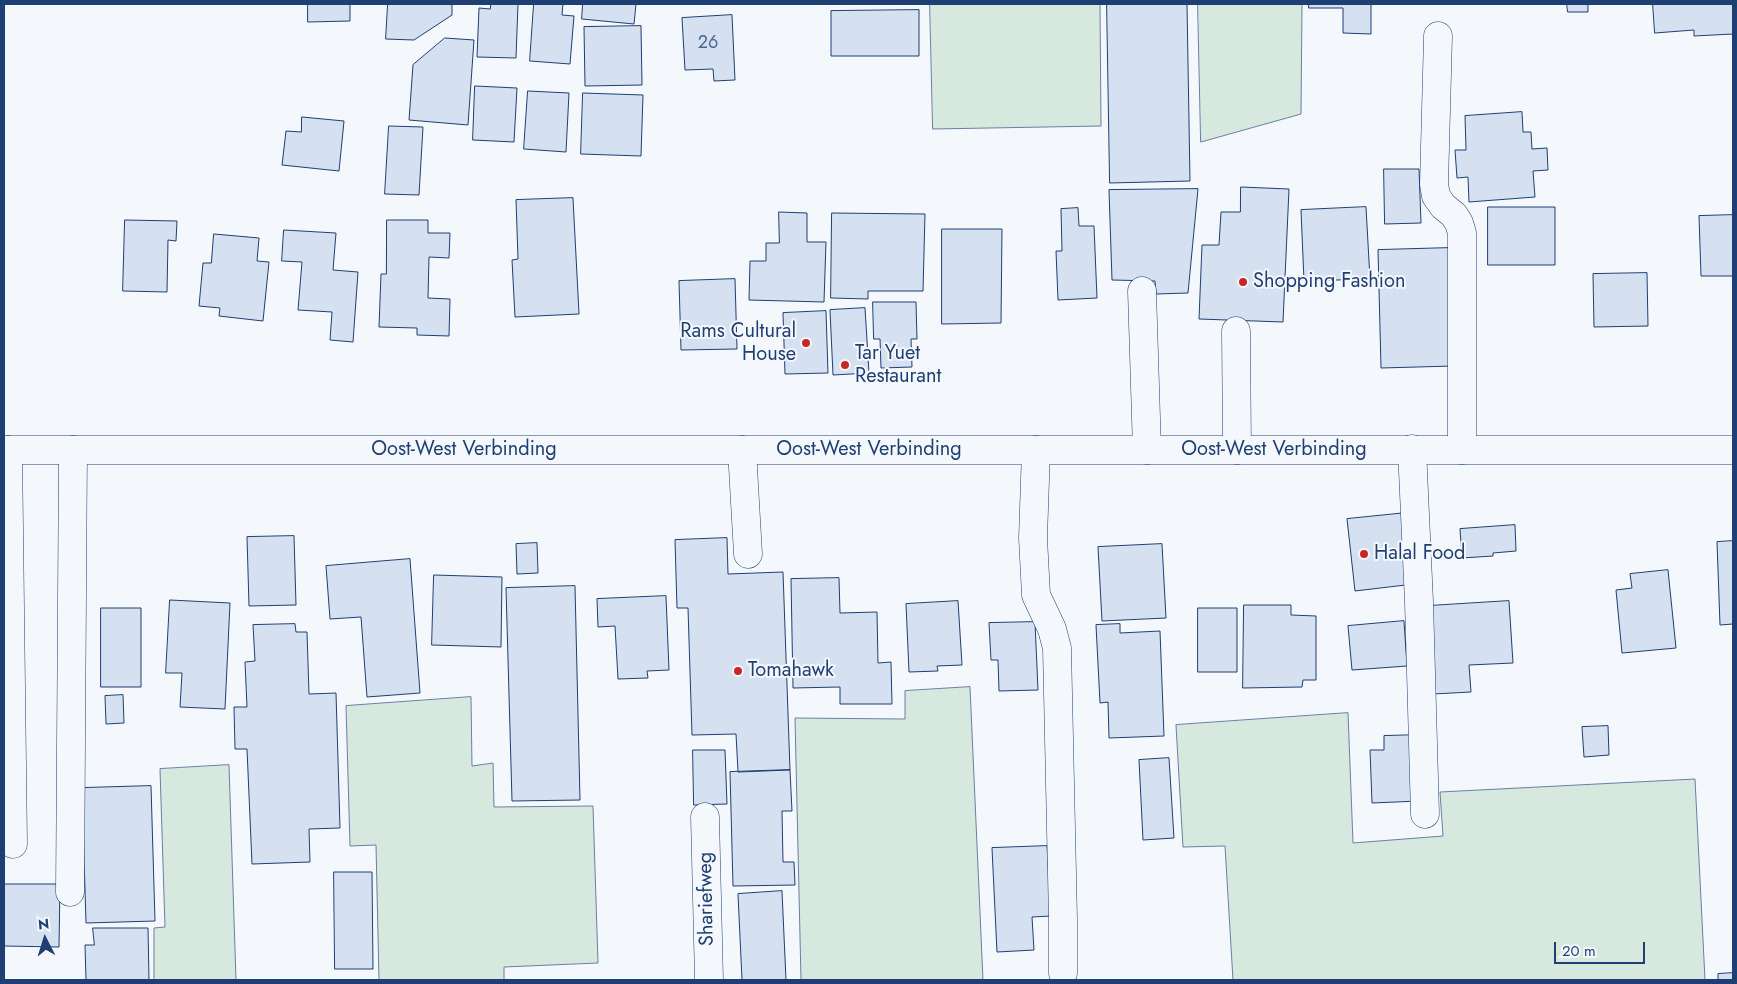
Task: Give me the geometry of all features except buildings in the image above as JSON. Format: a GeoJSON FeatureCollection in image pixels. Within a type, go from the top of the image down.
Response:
{"type":"FeatureCollection","features":[{"type":"Feature","properties":{"kind":"main road"},"geometry":{"type":"LineString","coordinates":[[1438,36],[1434,184],[1436,196],[1443,206],[1454,215],[1462,233],[1462,450]]}},
{"type":"Feature","properties":{"kind":"main road"},"geometry":{"type":"LineString","coordinates":[[1142,291],[1147,450]]}},
{"type":"Feature","properties":{"kind":"main road"},"geometry":{"type":"LineString","coordinates":[[1236,331],[1237,450]]}},
{"type":"Feature","properties":{"kind":"main road"},"geometry":{"type":"LineString","coordinates":[[1412,449],[1419,602],[1424,814]]}},
{"type":"Feature","properties":{"kind":"main road"},"geometry":{"type":"LineString","coordinates":[[6,450],[13,844]]}},
{"type":"Feature","properties":{"kind":"main road","name":"Oost-West Verbinding"},"geometry":{"type":"LineString","coordinates":[[6,450],[1733,450]]}},
{"type":"Feature","properties":{"kind":"main road"},"geometry":{"type":"LineString","coordinates":[[70,892],[73,450]]}},
{"type":"Feature","properties":{"kind":"main road"},"geometry":{"type":"LineString","coordinates":[[742,450],[748,554]]}},
{"type":"Feature","properties":{"kind":"main road"},"geometry":{"type":"LineString","coordinates":[[1036,450],[1033,538],[1036,595],[1052,629],[1057,648],[1063,973]]}},
{"type":"Feature","properties":{"kind":"main road","name":"Shariefweg"},"geometry":{"type":"LineString","coordinates":[[705,817],[708,980]]}},
{"type":"Feature","properties":{"kind":"shaded area"},"geometry":{"type":"Polygon","coordinates":[[[930,4],[1100,4],[1101,126],[933,129],[930,4]]]}},
{"type":"Feature","properties":{"kind":"shaded area"},"geometry":{"type":"Polygon","coordinates":[[[1198,4],[1302,4],[1301,114],[1201,142],[1198,4]]]}},
{"type":"Feature","properties":{"kind":"shaded area"},"geometry":{"type":"Polygon","coordinates":[[[970,687],[983,980],[801,980],[795,718],[905,719],[905,691],[970,687]]]}},
{"type":"Feature","properties":{"kind":"shaded area"},"geometry":{"type":"Polygon","coordinates":[[[471,697],[472,766],[493,763],[494,807],[593,806],[598,963],[504,967],[504,980],[379,980],[376,845],[350,846],[346,706],[471,697]]]}},
{"type":"Feature","properties":{"kind":"shaded area"},"geometry":{"type":"Polygon","coordinates":[[[1348,713],[1353,843],[1443,836],[1440,792],[1695,779],[1705,980],[1233,980],[1225,846],[1183,847],[1176,725],[1348,713]]]}},
{"type":"Feature","properties":{"kind":"shaded area"},"geometry":{"type":"Polygon","coordinates":[[[229,765],[236,980],[154,980],[154,928],[165,927],[160,769],[229,765]]]}},
{"type":"Feature","properties":{"kind":"place","name":"Shopping Fashion"},"geometry":{"type":"Point","coordinates":[1243,282]}},
{"type":"Feature","properties":{"kind":"place","name":"Rams Cultural House"},"geometry":{"type":"Point","coordinates":[806,343]}},
{"type":"Feature","properties":{"kind":"place","name":"Tar Yuet Restaurant"},"geometry":{"type":"Point","coordinates":[845,365]}},
{"type":"Feature","properties":{"kind":"place","name":"Halal Food"},"geometry":{"type":"Point","coordinates":[1364,554]}},
{"type":"Feature","properties":{"kind":"place","name":"Tomahawk"},"geometry":{"type":"Point","coordinates":[738,671]}}]}
